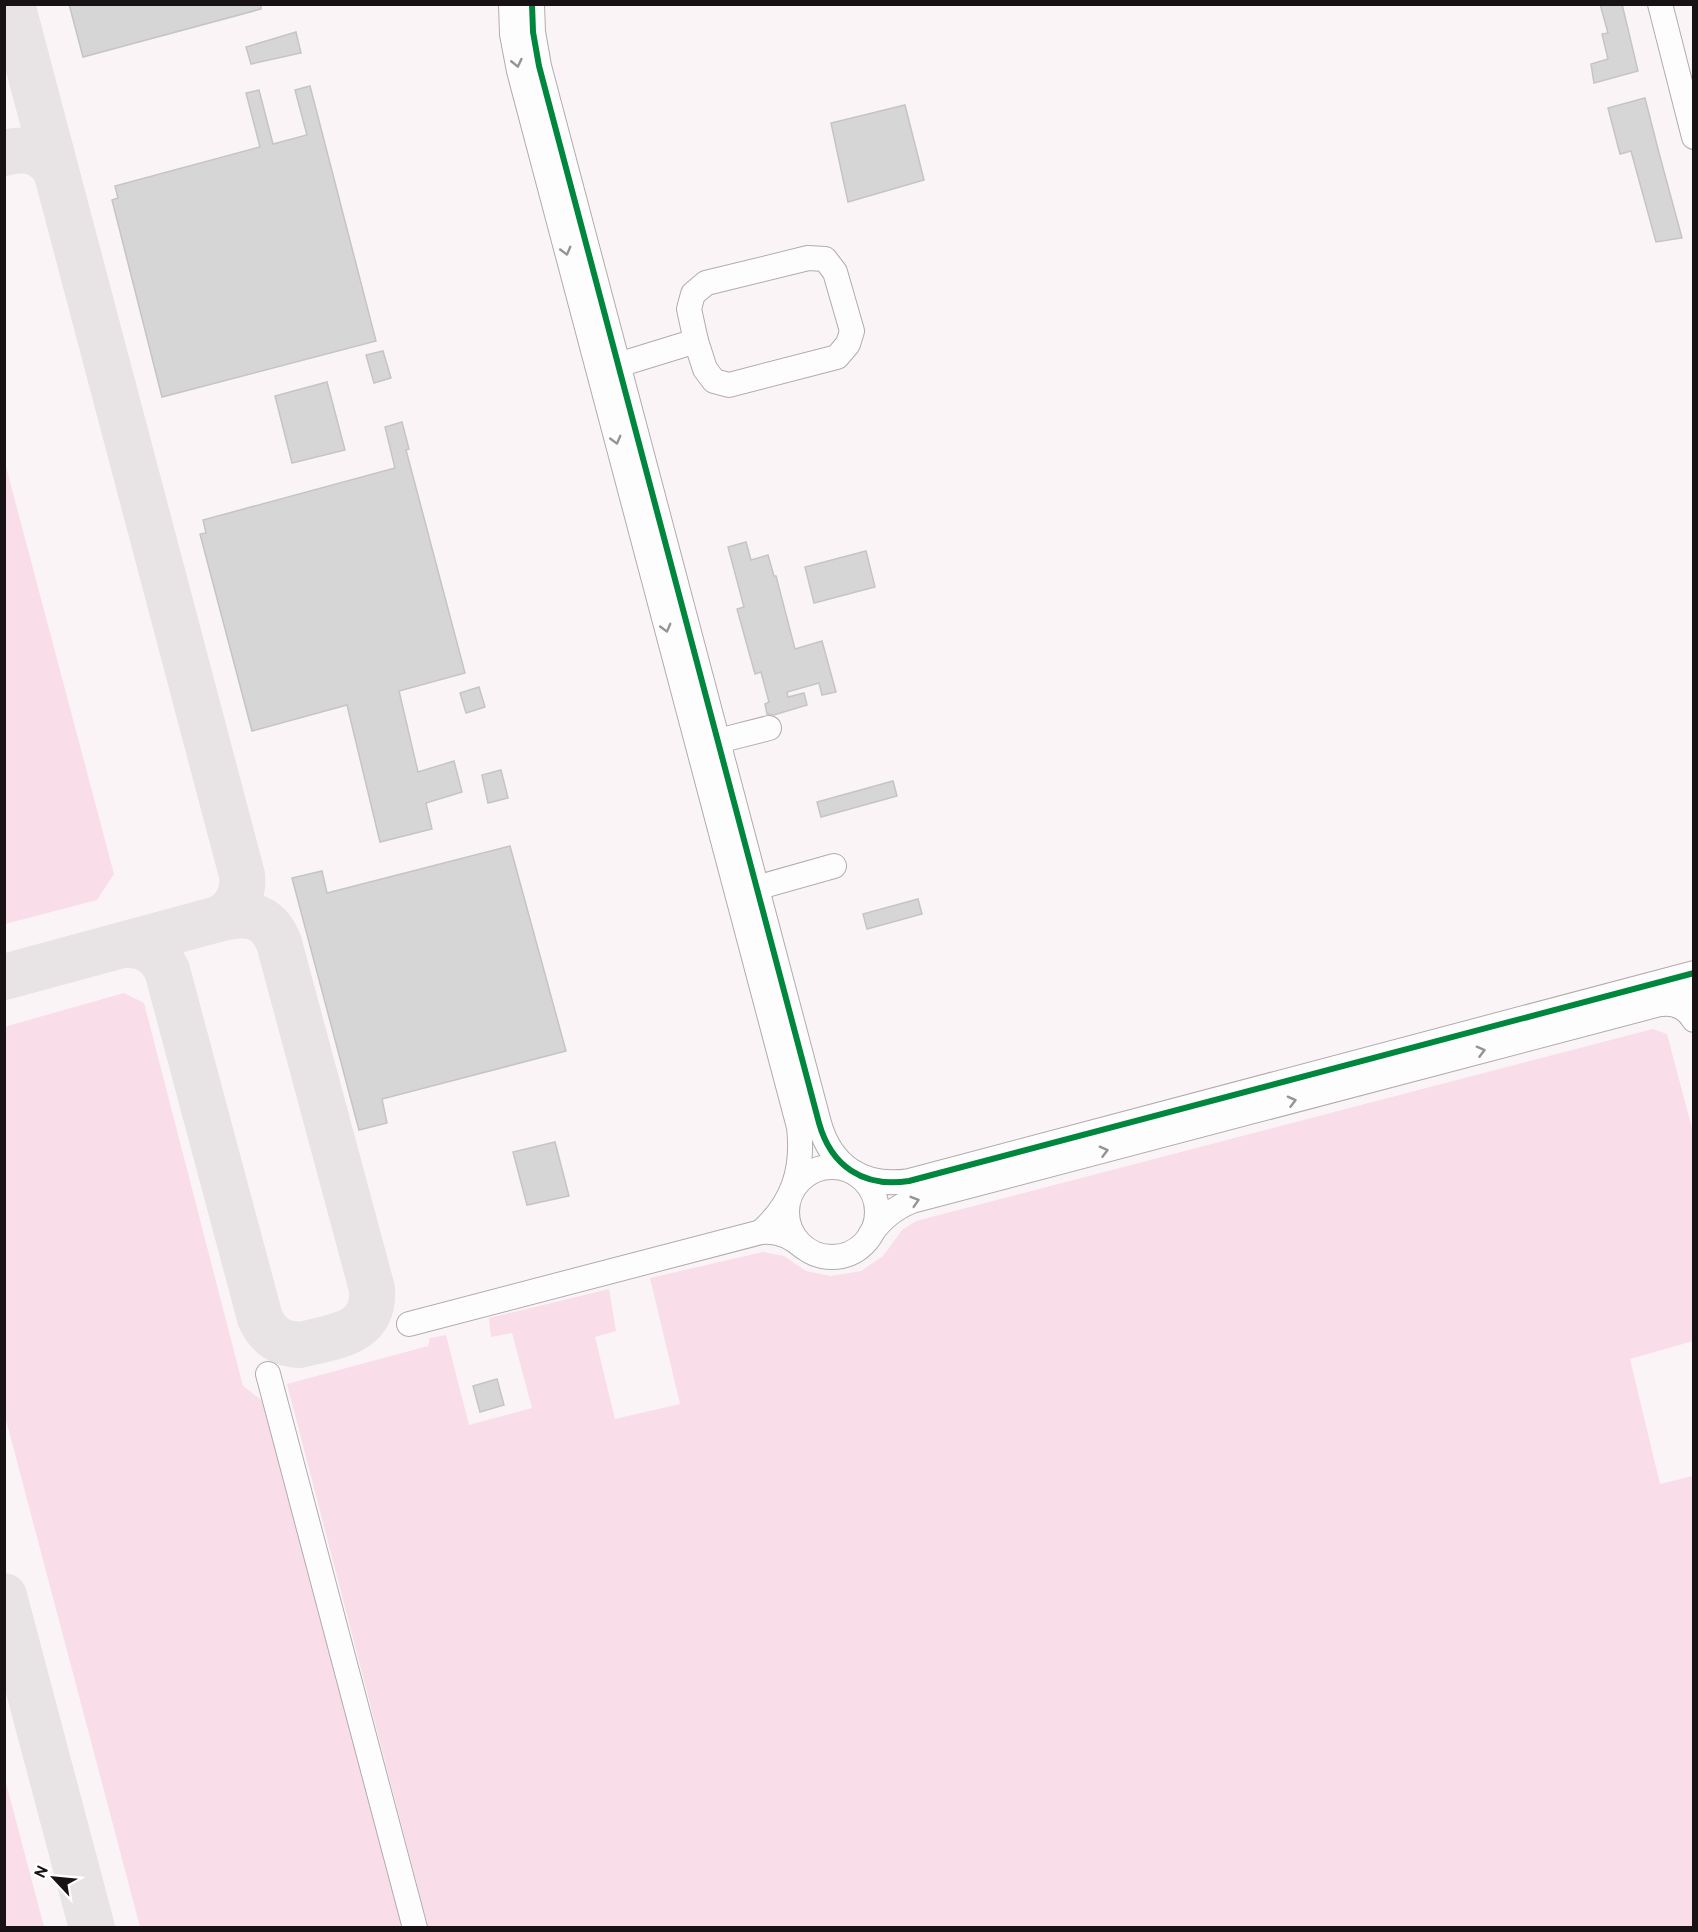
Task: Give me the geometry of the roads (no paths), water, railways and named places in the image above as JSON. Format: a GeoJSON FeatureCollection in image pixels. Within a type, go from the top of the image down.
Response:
{"type":"FeatureCollection","features":[{"type":"Feature","properties":{"kind":"street"},"geometry":{"type":"LineString","coordinates":[[511,4],[512,34],[519,71],[747,891],[822,1135],[834,1156],[866,1184],[875,1200],[875,1224],[870,1235]]}},
{"type":"Feature","properties":{"kind":"street"},"geometry":{"type":"LineString","coordinates":[[532,4],[533,32],[539,66],[718,741],[747,891],[799,1126],[801,1154],[796,1182],[778,1215],[760,1232]]}},
{"type":"Feature","properties":{"kind":"street"},"geometry":{"type":"LineString","coordinates":[[1660,4],[1694,137]]}},
{"type":"Feature","properties":{"kind":"street"},"geometry":{"type":"LineString","coordinates":[[808,258],[825,259],[835,272],[852,331],[848,344],[837,357],[729,385],[714,381],[709,375],[696,341],[689,309],[693,294],[706,283],[808,258]]}},
{"type":"Feature","properties":{"kind":"street"},"geometry":{"type":"LineString","coordinates":[[618,365],[696,341]]}},
{"type":"Feature","properties":{"kind":"street"},"geometry":{"type":"LineString","coordinates":[[718,741],[769,728]]}},
{"type":"Feature","properties":{"kind":"street"},"geometry":{"type":"LineString","coordinates":[[747,891],[834,866]]}},
{"type":"Feature","properties":{"kind":"street"},"geometry":{"type":"LineString","coordinates":[[803,1247],[795,1239],[790,1229],[787,1206],[790,1194],[797,1184],[806,1175],[817,1170],[828,1167],[841,1168],[874,1181],[897,1183],[909,1181],[1600,1009],[1694,973]]}},
{"type":"Feature","properties":{"kind":"street"},"geometry":{"type":"LineString","coordinates":[[1659,1004],[1694,995]]}},
{"type":"Feature","properties":{"kind":"street"},"geometry":{"type":"LineString","coordinates":[[1600,1009],[1674,1004],[1680,1006],[1694,1020]]}},
{"type":"Feature","properties":{"kind":"street"},"geometry":{"type":"LineString","coordinates":[[409,1324],[760,1232],[781,1233],[824,1257],[834,1257],[855,1251],[884,1218],[912,1201],[1575,1015]]}},
{"type":"Feature","properties":{"kind":"street"},"geometry":{"type":"LineString","coordinates":[[268,1374],[415,1928]]}}]}
